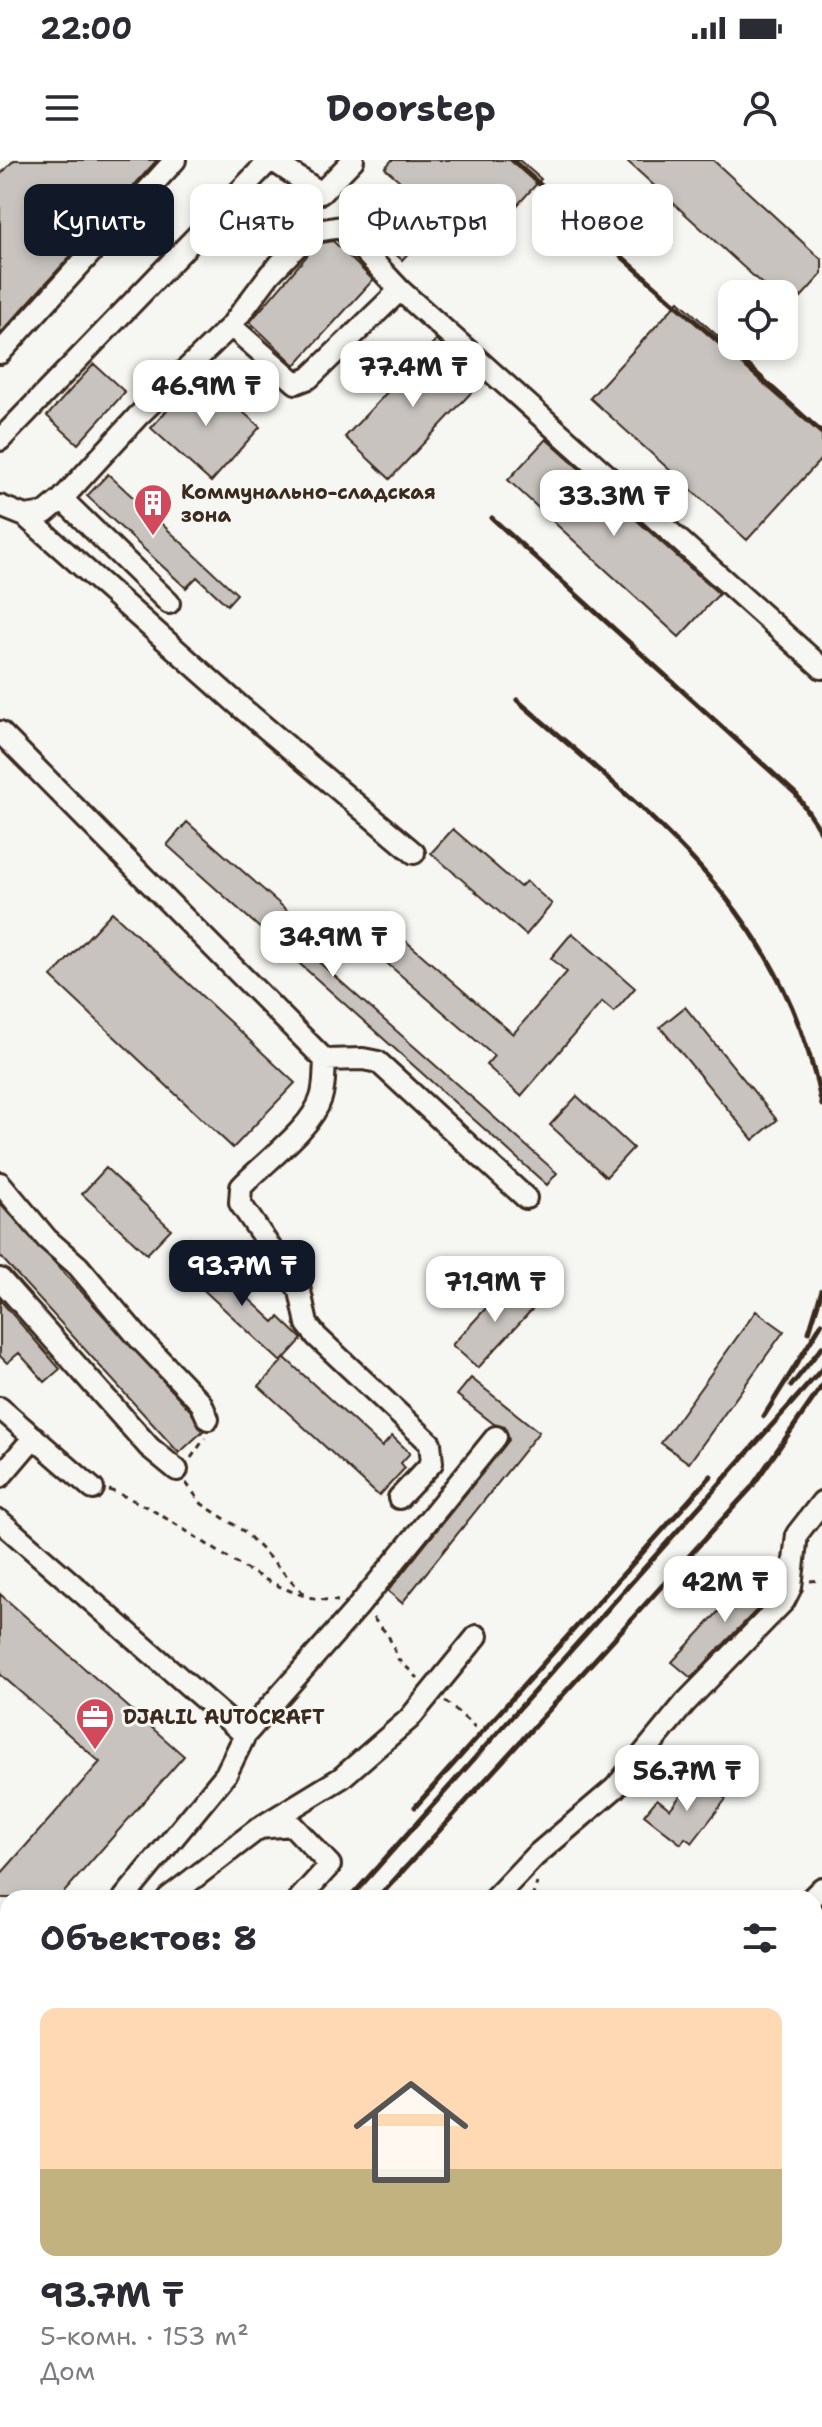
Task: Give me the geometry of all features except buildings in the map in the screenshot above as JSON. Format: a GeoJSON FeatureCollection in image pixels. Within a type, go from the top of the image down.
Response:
{"type":"FeatureCollection","features":[{"type":"Feature","properties":{"kind":"street"},"geometry":{"type":"LineString","coordinates":[[0,353],[175,160]]}},
{"type":"Feature","properties":{"kind":"street"},"geometry":{"type":"LineString","coordinates":[[0,440],[271,160],[321,193],[353,160]]}},
{"type":"Feature","properties":{"kind":"street"},"geometry":{"type":"LineString","coordinates":[[25,516],[45,513],[62,499],[138,416],[231,326],[270,274],[311,232],[325,227],[341,227],[400,290],[822,668]]}},
{"type":"Feature","properties":{"kind":"street"},"geometry":{"type":"LineString","coordinates":[[231,326],[296,383],[309,378],[400,290]]}},
{"type":"Feature","properties":{"kind":"street"},"geometry":{"type":"LineString","coordinates":[[62,499],[169,603]]}},
{"type":"Feature","properties":{"kind":"street"},"geometry":{"type":"LineString","coordinates":[[0,506],[25,516],[243,709],[414,853]]}},
{"type":"Feature","properties":{"kind":"street"},"geometry":{"type":"LineString","coordinates":[[0,732],[325,1060],[378,1062],[526,1198]]}},
{"type":"Feature","properties":{"kind":"street"},"geometry":{"type":"LineString","coordinates":[[325,1060],[322,1095],[317,1108],[298,1132],[241,1187],[240,1203],[300,1291],[307,1324],[317,1337],[430,1443],[432,1463],[399,1498]]}},
{"type":"Feature","properties":{"kind":"street"},"geometry":{"type":"LineString","coordinates":[[0,1183],[47,1239],[78,1266],[138,1337],[201,1403],[208,1419]]}},
{"type":"Feature","properties":{"kind":"street"},"geometry":{"type":"LineString","coordinates":[[0,1279],[149,1447],[177,1470]]}},
{"type":"Feature","properties":{"kind":"street"},"geometry":{"type":"LineString","coordinates":[[1,1409],[93,1489]]}},
{"type":"Feature","properties":{"kind":"street"},"geometry":{"type":"LineString","coordinates":[[0,1477],[34,1437]]}},
{"type":"Feature","properties":{"kind":"street"},"geometry":{"type":"LineString","coordinates":[[131,1890],[226,1774],[245,1735],[357,1608],[496,1437]]}},
{"type":"Feature","properties":{"kind":"street"},"geometry":{"type":"LineString","coordinates":[[503,1890],[534,1857],[615,1788],[685,1703],[784,1601],[791,1587],[797,1534],[822,1502]]}},
{"type":"Feature","properties":{"kind":"street"},"geometry":{"type":"LineString","coordinates":[[0,1521],[245,1735]]}},
{"type":"Feature","properties":{"kind":"street"},"geometry":{"type":"LineString","coordinates":[[178,1890],[259,1828],[341,1778],[409,1719],[477,1636]]}},
{"type":"Feature","properties":{"kind":"street"},"geometry":{"type":"LineString","coordinates":[[259,1828],[292,1825],[330,1865],[307,1890]]}},
{"type":"Feature","properties":{"kind":"path"},"geometry":{"type":"LineString","coordinates":[[208,1419],[208,1430],[201,1445],[177,1470],[202,1504],[245,1532],[306,1595]]}},
{"type":"Feature","properties":{"kind":"path"},"geometry":{"type":"LineString","coordinates":[[93,1489],[110,1490],[135,1501],[268,1579],[306,1595],[357,1608],[388,1635],[398,1659],[475,1727]]}},
{"type":"Feature","properties":{"kind":"railway"},"geometry":{"type":"LineString","coordinates":[[512,160],[822,433]]}},
{"type":"Feature","properties":{"kind":"railway"},"geometry":{"type":"LineString","coordinates":[[492,518],[796,794],[822,833]]}},
{"type":"Feature","properties":{"kind":"railway"},"geometry":{"type":"LineString","coordinates":[[517,700],[665,831],[708,876],[746,924],[778,977],[803,1037],[822,1105]]}},
{"type":"Feature","properties":{"kind":"railway"},"geometry":{"type":"LineString","coordinates":[[809,1332],[822,1290]]}},
{"type":"Feature","properties":{"kind":"railway"},"geometry":{"type":"LineString","coordinates":[[764,1416],[822,1323]]}},
{"type":"Feature","properties":{"kind":"railway"},"geometry":{"type":"LineString","coordinates":[[791,1386],[822,1347]]}},
{"type":"Feature","properties":{"kind":"railway"},"geometry":{"type":"LineString","coordinates":[[357,1890],[822,1369]]}},
{"type":"Feature","properties":{"kind":"railway"},"geometry":{"type":"LineString","coordinates":[[385,1890],[751,1488],[822,1386]]}},
{"type":"Feature","properties":{"kind":"railway"},"geometry":{"type":"LineString","coordinates":[[415,1807],[711,1476]]}},
{"type":"Feature","properties":{"kind":"place","name":"Коммунально-сладская зона"},"geometry":{"type":"Point","coordinates":[153,537]}},
{"type":"Feature","properties":{"kind":"place","name":"DJALIL AUTOCRAFT"},"geometry":{"type":"Point","coordinates":[95,1751]}}]}
